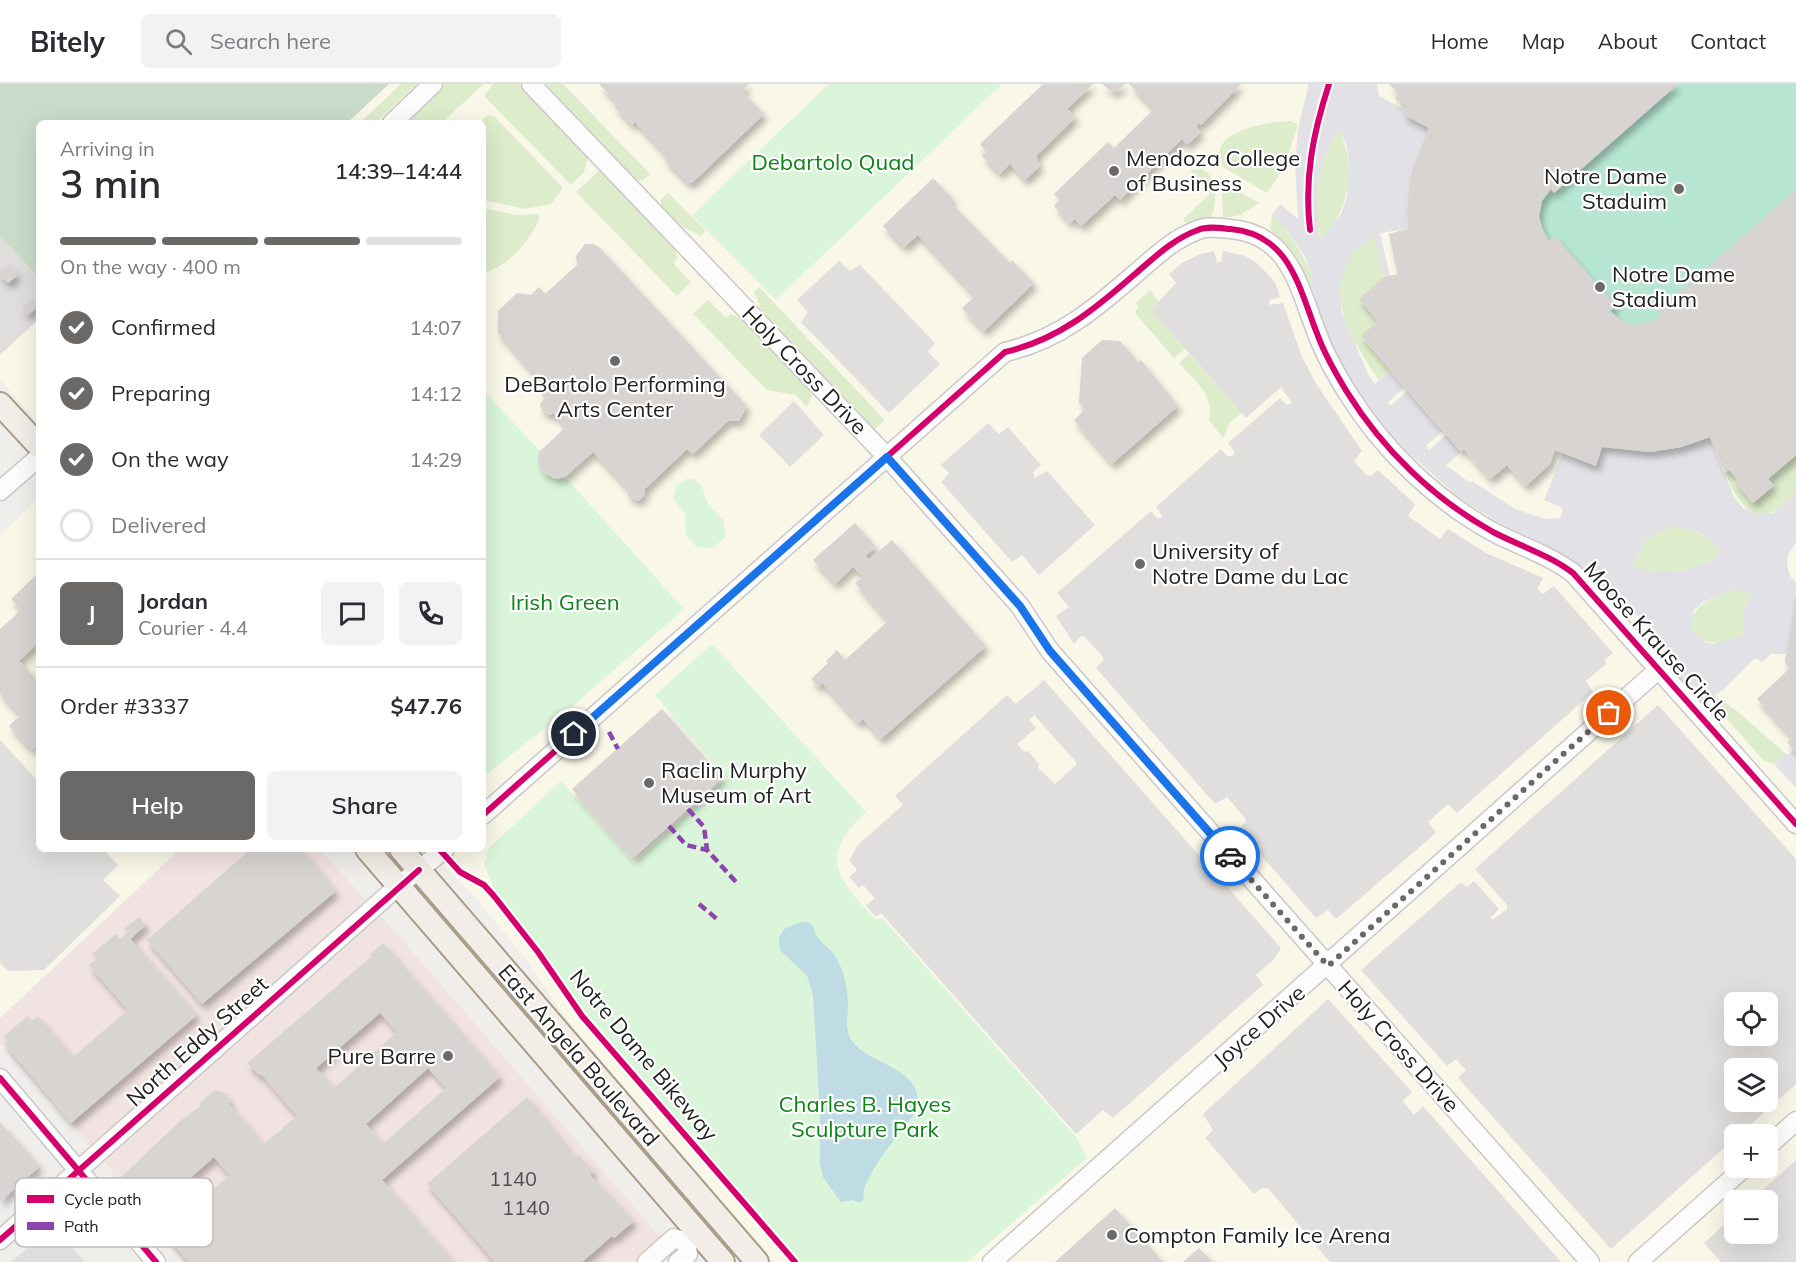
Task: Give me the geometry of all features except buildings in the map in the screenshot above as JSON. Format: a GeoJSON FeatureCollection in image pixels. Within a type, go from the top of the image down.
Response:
{"type":"FeatureCollection","features":[{"type":"Feature","properties":{"kind":"main road"},"geometry":{"type":"LineString","coordinates":[[0,404],[36,443]]}},
{"type":"Feature","properties":{"kind":"main road","name":"East Angela Boulevard"},"geometry":{"type":"LineString","coordinates":[[370,852],[692,1237],[723,1262]]}},
{"type":"Feature","properties":{"kind":"main road","name":"East Angela Boulevard"},"geometry":{"type":"LineString","coordinates":[[403,852],[757,1262]]}},
{"type":"Feature","properties":{"kind":"street"},"geometry":{"type":"LineString","coordinates":[[395,120],[433,84]]}},
{"type":"Feature","properties":{"kind":"street","name":"Holy Cross Drive"},"geometry":{"type":"LineString","coordinates":[[531,84],[887,457],[1020,606],[1050,651],[1590,1262]]}},
{"type":"Feature","properties":{"kind":"street","name":"Moose Krause Circle"},"geometry":{"type":"LineString","coordinates":[[887,457],[1005,352],[1024,348],[1071,327],[1169,244],[1200,229],[1246,230],[1257,235],[1279,252],[1292,268],[1331,364],[1368,424],[1387,447],[1452,506],[1491,531],[1552,559],[1573,573],[1796,824]]}},
{"type":"Feature","properties":{"kind":"street"},"geometry":{"type":"LineString","coordinates":[[486,812],[887,457]]}},
{"type":"Feature","properties":{"kind":"street"},"geometry":{"type":"LineString","coordinates":[[0,491],[36,460]]}},
{"type":"Feature","properties":{"kind":"street","name":"Joyce Drive"},"geometry":{"type":"LineString","coordinates":[[992,1262],[1328,966],[1659,669]]}},
{"type":"Feature","properties":{"kind":"street","name":"North Eddy Street"},"geometry":{"type":"LineString","coordinates":[[69,1178],[398,886],[440,852]]}},
{"type":"Feature","properties":{"kind":"street"},"geometry":{"type":"LineString","coordinates":[[0,1078],[83,1178]]}},
{"type":"Feature","properties":{"kind":"street"},"geometry":{"type":"LineString","coordinates":[[1778,1137],[1796,1121]]}},
{"type":"Feature","properties":{"kind":"street"},"geometry":{"type":"LineString","coordinates":[[1638,1262],[1733,1178]]}},
{"type":"Feature","properties":{"kind":"street","name":"North Eddy Street"},"geometry":{"type":"LineString","coordinates":[[0,1240],[15,1227]]}},
{"type":"Feature","properties":{"kind":"street"},"geometry":{"type":"LineString","coordinates":[[647,1262],[674,1238],[692,1237],[688,1254],[678,1262]]}},
{"type":"Feature","properties":{"kind":"street"},"geometry":{"type":"LineString","coordinates":[[143,1247],[156,1262]]}},
{"type":"Feature","properties":{"kind":"shaded area","name":"University of Notre Dame du Lac"},"geometry":{"type":"Polygon","coordinates":[[[0,84],[1796,84],[1796,1262],[775,1262],[565,1018],[529,963],[475,897],[430,852],[486,852],[486,120],[36,120],[36,276],[0,236],[0,84]]]}},
{"type":"Feature","properties":{"kind":"shaded area"},"geometry":{"type":"Polygon","coordinates":[[[1309,84],[1377,84],[1379,96],[1405,110],[1404,114],[1429,128],[1411,173],[1407,211],[1408,229],[1380,233],[1390,276],[1384,277],[1374,236],[1353,254],[1340,282],[1341,310],[1368,374],[1375,384],[1389,371],[1404,388],[1388,402],[1390,406],[1407,391],[1442,431],[1426,446],[1429,450],[1446,435],[1461,452],[1446,465],[1470,483],[1472,481],[1515,509],[1546,519],[1560,518],[1563,511],[1561,507],[1544,500],[1563,453],[1596,466],[1602,447],[1650,452],[1681,447],[1710,437],[1734,497],[1743,508],[1754,513],[1773,513],[1796,493],[1796,542],[1788,554],[1787,565],[1790,576],[1796,583],[1796,593],[1786,654],[1771,654],[1762,662],[1755,658],[1723,690],[1702,704],[1671,668],[1664,644],[1652,626],[1641,617],[1614,605],[1566,556],[1499,523],[1458,497],[1394,440],[1365,403],[1338,358],[1321,318],[1311,286],[1314,281],[1305,257],[1288,232],[1272,215],[1280,204],[1298,219],[1295,160],[1299,125],[1309,84]],[[1338,128],[1323,161],[1318,183],[1318,229],[1321,239],[1341,214],[1347,196],[1349,161],[1346,143],[1338,128]],[[1672,526],[1648,538],[1632,566],[1651,572],[1679,572],[1708,562],[1721,554],[1710,539],[1697,531],[1672,526]],[[1732,589],[1702,603],[1694,610],[1691,628],[1704,642],[1712,644],[1743,635],[1743,610],[1752,594],[1732,589]]]}},
{"type":"Feature","properties":{"kind":"shaded area"},"geometry":{"type":"Polygon","coordinates":[[[0,236],[36,277],[36,322],[0,355],[0,236]]]}},
{"type":"Feature","properties":{"kind":"shaded area"},"geometry":{"type":"Polygon","coordinates":[[[1214,251],[1217,263],[1222,261],[1223,251],[1245,256],[1258,264],[1275,282],[1280,297],[1270,300],[1269,305],[1283,303],[1302,357],[1317,385],[1362,451],[1354,461],[1366,475],[1371,476],[1378,470],[1415,504],[1408,516],[1440,539],[1448,529],[1486,553],[1543,578],[1537,589],[1543,594],[1554,586],[1613,653],[1605,659],[1606,664],[1586,681],[1593,692],[1457,813],[1448,804],[1428,822],[1436,833],[1336,919],[1328,910],[1316,918],[1238,829],[1246,822],[1245,818],[1227,797],[1215,804],[1096,668],[1103,661],[1103,657],[1085,637],[1081,636],[1074,644],[1056,616],[1069,607],[1057,593],[1151,511],[1157,518],[1163,517],[1156,507],[1221,449],[1227,456],[1233,456],[1234,451],[1228,443],[1280,398],[1287,405],[1292,403],[1281,387],[1246,418],[1151,310],[1176,283],[1169,274],[1182,263],[1200,254],[1214,251]]]}},
{"type":"Feature","properties":{"kind":"shaded area"},"geometry":{"type":"Polygon","coordinates":[[[839,261],[850,271],[860,265],[935,343],[928,352],[940,364],[889,413],[801,322],[808,312],[797,300],[839,261]]]}},
{"type":"Feature","properties":{"kind":"shaded area"},"geometry":{"type":"Polygon","coordinates":[[[36,322],[36,421],[0,380],[0,355],[36,322]]]}},
{"type":"Feature","properties":{"kind":"shaded area"},"geometry":{"type":"Polygon","coordinates":[[[794,401],[824,435],[790,467],[759,435],[794,401]]]}},
{"type":"Feature","properties":{"kind":"shaded area"},"geometry":{"type":"Polygon","coordinates":[[[988,423],[999,434],[1008,427],[1041,465],[1033,472],[1035,478],[1047,471],[1095,525],[1039,575],[1022,555],[1012,562],[941,482],[949,473],[941,465],[988,423]]]}},
{"type":"Feature","properties":{"kind":"shaded area"},"geometry":{"type":"Polygon","coordinates":[[[36,502],[36,852],[177,852],[0,1018],[0,535],[36,502]]]}},
{"type":"Feature","properties":{"kind":"shaded area"},"geometry":{"type":"Polygon","coordinates":[[[1044,680],[1281,948],[1274,959],[1256,975],[1263,985],[1113,1118],[1103,1110],[1076,1134],[881,913],[876,917],[866,906],[875,898],[863,885],[859,888],[849,877],[857,870],[849,860],[858,845],[903,805],[895,796],[1007,695],[1016,704],[1044,680]],[[1034,715],[1029,720],[1036,728],[1017,744],[1024,752],[1028,751],[1039,764],[1038,768],[1055,784],[1076,765],[1076,762],[1034,715]]]}},
{"type":"Feature","properties":{"kind":"shaded area"},"geometry":{"type":"Polygon","coordinates":[[[1658,705],[1796,859],[1796,1084],[1778,1100],[1778,1058],[1724,1058],[1724,1112],[1765,1112],[1751,1124],[1724,1124],[1724,1148],[1611,1249],[1458,1078],[1466,1070],[1456,1059],[1447,1066],[1361,970],[1461,882],[1467,887],[1474,881],[1499,909],[1491,917],[1492,920],[1507,909],[1507,905],[1475,869],[1658,705]]]}},
{"type":"Feature","properties":{"kind":"shaded area"},"geometry":{"type":"Polygon","coordinates":[[[0,740],[36,779],[36,852],[106,852],[118,865],[103,880],[120,896],[44,970],[8,971],[0,963],[0,740]]]}},
{"type":"Feature","properties":{"kind":"shaded area"},"geometry":{"type":"Polygon","coordinates":[[[1794,750],[1796,752],[1796,788],[1774,764],[1785,753],[1788,755],[1794,750]]]}},
{"type":"Feature","properties":{"kind":"shaded area"},"geometry":{"type":"Polygon","coordinates":[[[177,852],[322,852],[390,926],[662,1239],[637,1262],[184,1262],[171,1247],[213,1247],[213,1178],[113,1178],[113,1172],[0,1043],[0,1018],[177,852]]]}},
{"type":"Feature","properties":{"kind":"shaded area"},"geometry":{"type":"Polygon","coordinates":[[[1328,999],[1412,1092],[1403,1101],[1414,1115],[1423,1106],[1561,1262],[1330,1262],[1268,1188],[1262,1188],[1254,1194],[1205,1138],[1213,1130],[1203,1114],[1328,999]]]}},
{"type":"Feature","properties":{"kind":"shaded area"},"geometry":{"type":"Polygon","coordinates":[[[1796,1160],[1796,1262],[1721,1262],[1704,1243],[1724,1225],[1724,1244],[1778,1244],[1778,1190],[1763,1190],[1796,1160]]]}},
{"type":"Feature","properties":{"kind":"shaded area"},"geometry":{"type":"Polygon","coordinates":[[[28,1247],[72,1247],[85,1262],[11,1262],[28,1247]]]}},
{"type":"Feature","properties":{"kind":"green space"},"geometry":{"type":"Polygon","coordinates":[[[0,84],[389,84],[350,120],[36,120],[36,276],[0,236],[0,84]]]}},
{"type":"Feature","properties":{"kind":"green space"},"geometry":{"type":"Polygon","coordinates":[[[401,84],[417,84],[378,120],[363,120],[401,84]]]}},
{"type":"Feature","properties":{"kind":"green space"},"geometry":{"type":"Polygon","coordinates":[[[445,84],[483,84],[445,120],[407,120],[445,84]]]}},
{"type":"Feature","properties":{"kind":"green space"},"geometry":{"type":"Polygon","coordinates":[[[493,84],[519,84],[588,156],[584,172],[571,185],[484,96],[493,84]]]}},
{"type":"Feature","properties":{"kind":"green space"},"geometry":{"type":"Polygon","coordinates":[[[546,84],[563,84],[650,174],[642,181],[636,179],[546,84]]]}},
{"type":"Feature","properties":{"kind":"green space","name":"Debartolo Quad"},"geometry":{"type":"Polygon","coordinates":[[[829,84],[1002,84],[776,300],[692,215],[829,84]]]}},
{"type":"Feature","properties":{"kind":"green space","name":"Notre Dame Stadium"},"geometry":{"type":"Polygon","coordinates":[[[1462,84],[1796,84],[1796,361],[1710,437],[1662,451],[1621,451],[1596,466],[1398,274],[1389,234],[1408,229],[1409,187],[1419,150],[1437,117],[1462,84]]]}},
{"type":"Feature","properties":{"kind":"green space"},"geometry":{"type":"Polygon","coordinates":[[[488,115],[495,117],[563,188],[551,204],[525,209],[486,201],[486,120],[483,119],[488,115]]]}},
{"type":"Feature","properties":{"kind":"green space"},"geometry":{"type":"Polygon","coordinates":[[[1292,121],[1298,125],[1284,167],[1267,193],[1223,167],[1219,154],[1222,144],[1230,136],[1255,126],[1292,121]]]}},
{"type":"Feature","properties":{"kind":"green space"},"geometry":{"type":"Polygon","coordinates":[[[1338,127],[1348,157],[1348,186],[1339,214],[1321,239],[1316,211],[1319,182],[1326,153],[1338,127]]]}},
{"type":"Feature","properties":{"kind":"green space"},"geometry":{"type":"Polygon","coordinates":[[[1202,169],[1214,184],[1213,213],[1210,219],[1187,224],[1183,219],[1210,194],[1190,170],[1202,169]]]}},
{"type":"Feature","properties":{"kind":"green space"},"geometry":{"type":"Polygon","coordinates":[[[599,171],[603,171],[671,241],[678,258],[673,263],[691,282],[677,296],[576,192],[599,171]]]}},
{"type":"Feature","properties":{"kind":"green space"},"geometry":{"type":"Polygon","coordinates":[[[1226,184],[1259,203],[1240,215],[1223,218],[1222,186],[1226,184]]]}},
{"type":"Feature","properties":{"kind":"green space"},"geometry":{"type":"Polygon","coordinates":[[[668,193],[706,231],[700,236],[669,216],[661,199],[668,193]]]}},
{"type":"Feature","properties":{"kind":"green space"},"geometry":{"type":"Polygon","coordinates":[[[486,209],[516,215],[537,214],[540,218],[518,252],[486,273],[486,209]]]}},
{"type":"Feature","properties":{"kind":"green space"},"geometry":{"type":"Polygon","coordinates":[[[1272,215],[1286,230],[1302,254],[1314,281],[1311,286],[1298,259],[1270,229],[1272,215]]]}},
{"type":"Feature","properties":{"kind":"green space"},"geometry":{"type":"Polygon","coordinates":[[[1374,235],[1384,277],[1359,299],[1378,321],[1361,337],[1391,369],[1379,380],[1348,326],[1342,306],[1340,287],[1344,268],[1355,251],[1374,235]]]}},
{"type":"Feature","properties":{"kind":"green space"},"geometry":{"type":"Polygon","coordinates":[[[759,287],[884,419],[875,429],[761,309],[754,292],[759,287]]]}},
{"type":"Feature","properties":{"kind":"green space"},"geometry":{"type":"Polygon","coordinates":[[[1150,290],[1159,302],[1151,310],[1185,349],[1174,358],[1135,313],[1138,307],[1136,303],[1150,290]]]}},
{"type":"Feature","properties":{"kind":"green space"},"geometry":{"type":"Polygon","coordinates":[[[708,300],[726,318],[731,314],[746,321],[808,386],[812,396],[807,407],[796,395],[767,390],[693,314],[708,300]]]}},
{"type":"Feature","properties":{"kind":"green space"},"geometry":{"type":"Polygon","coordinates":[[[1189,354],[1242,413],[1230,422],[1223,438],[1209,420],[1209,403],[1202,388],[1179,363],[1189,354]]]}},
{"type":"Feature","properties":{"kind":"green space","name":"Irish Green"},"geometry":{"type":"Polygon","coordinates":[[[486,393],[540,451],[539,460],[544,472],[556,479],[565,477],[684,609],[568,710],[486,775],[486,393]]]}},
{"type":"Feature","properties":{"kind":"green space"},"geometry":{"type":"Polygon","coordinates":[[[1796,455],[1796,493],[1784,505],[1772,512],[1762,514],[1745,507],[1725,472],[1729,470],[1738,480],[1735,482],[1753,503],[1774,486],[1768,479],[1796,455]]]}},
{"type":"Feature","properties":{"kind":"green space"},"geometry":{"type":"Polygon","coordinates":[[[686,479],[693,479],[701,484],[708,504],[724,521],[726,536],[713,548],[697,547],[686,536],[685,513],[673,498],[676,486],[686,479]]]}},
{"type":"Feature","properties":{"kind":"green space"},"geometry":{"type":"Polygon","coordinates":[[[1672,526],[1700,533],[1717,547],[1721,554],[1700,565],[1678,572],[1654,573],[1632,566],[1648,538],[1672,526]]]}},
{"type":"Feature","properties":{"kind":"green space"},"geometry":{"type":"Polygon","coordinates":[[[1732,589],[1753,593],[1743,610],[1743,635],[1714,642],[1702,640],[1691,628],[1695,613],[1704,603],[1732,589]]]}},
{"type":"Feature","properties":{"kind":"green space","name":"Charles B. Hayes Sculpture Park"},"geometry":{"type":"Polygon","coordinates":[[[712,644],[866,812],[841,842],[837,855],[838,867],[851,891],[875,919],[883,919],[1076,1137],[1087,1158],[967,1262],[800,1262],[578,1003],[543,952],[494,889],[484,864],[489,848],[561,781],[634,863],[727,778],[655,695],[712,644]]]}},
{"type":"Feature","properties":{"kind":"green space"},"geometry":{"type":"Polygon","coordinates":[[[1714,695],[1737,711],[1785,753],[1774,764],[1764,761],[1712,702],[1711,696],[1714,695]]]}},
{"type":"Feature","properties":{"kind":"water"},"geometry":{"type":"Polygon","coordinates":[[[801,922],[808,922],[814,927],[816,935],[835,956],[841,967],[847,993],[847,1029],[850,1038],[872,1057],[906,1076],[918,1096],[917,1111],[875,1167],[864,1190],[864,1199],[860,1203],[852,1200],[841,1202],[823,1177],[820,1164],[820,1115],[813,995],[807,976],[780,950],[779,938],[784,929],[801,922]]]}},
{"type":"Feature","properties":{"kind":"marked path"},"geometry":{"type":"LineString","coordinates":[[609,732],[618,749]]}},
{"type":"Feature","properties":{"kind":"marked path"},"geometry":{"type":"LineString","coordinates":[[688,809],[704,827],[707,850]]}},
{"type":"Feature","properties":{"kind":"marked path"},"geometry":{"type":"LineString","coordinates":[[669,826],[686,845],[707,850],[736,882]]}},
{"type":"Feature","properties":{"kind":"marked path"},"geometry":{"type":"LineString","coordinates":[[699,904],[717,919]]}},
{"type":"Feature","properties":{"kind":"cycle path"},"geometry":{"type":"LineString","coordinates":[[1310,230],[1308,192],[1311,156],[1318,120],[1329,84]]}},
{"type":"Feature","properties":{"kind":"cycle path"},"geometry":{"type":"LineString","coordinates":[[486,812],[1005,352],[1042,340],[1075,322],[1172,243],[1198,230],[1214,228],[1251,233],[1267,241],[1280,253],[1298,283],[1327,357],[1361,413],[1393,453],[1430,488],[1471,519],[1573,573],[1796,824]]}},
{"type":"Feature","properties":{"kind":"cycle path","name":"Notre Dame Bikeway"},"geometry":{"type":"LineString","coordinates":[[442,852],[460,872],[484,885],[494,896],[538,952],[582,1016],[795,1262]]}},
{"type":"Feature","properties":{"kind":"cycle path"},"geometry":{"type":"LineString","coordinates":[[70,1178],[419,870]]}},
{"type":"Feature","properties":{"kind":"cycle path"},"geometry":{"type":"LineString","coordinates":[[0,1078],[85,1178]]}},
{"type":"Feature","properties":{"kind":"cycle path"},"geometry":{"type":"LineString","coordinates":[[0,1240],[15,1227]]}},
{"type":"Feature","properties":{"kind":"cycle path"},"geometry":{"type":"LineString","coordinates":[[143,1247],[156,1262]]}},
{"type":"Feature","properties":{"kind":"way so far"},"geometry":{"type":"LineString","coordinates":[[1230,856],[1328,966],[1609,713]]}},
{"type":"Feature","properties":{"kind":"place","name":"Mendoza College of Business"},"geometry":{"type":"Point","coordinates":[1114,171]}},
{"type":"Feature","properties":{"kind":"place","name":"Notre Dame Staduim"},"geometry":{"type":"Point","coordinates":[1679,189]}},
{"type":"Feature","properties":{"kind":"place","name":"Notre Dame Stadium"},"geometry":{"type":"Point","coordinates":[1600,287]}},
{"type":"Feature","properties":{"kind":"place","name":"DeBartolo Performing Arts Center"},"geometry":{"type":"Point","coordinates":[615,361]}},
{"type":"Feature","properties":{"kind":"place","name":"University of Notre Dame du Lac"},"geometry":{"type":"Point","coordinates":[1140,564]}},
{"type":"Feature","properties":{"kind":"place","name":"Raclin Murphy Museum of Art"},"geometry":{"type":"Point","coordinates":[649,783]}},
{"type":"Feature","properties":{"kind":"place","name":"Pure Barre"},"geometry":{"type":"Point","coordinates":[448,1056]}},
{"type":"Feature","properties":{"kind":"place","name":"Compton Family Ice Arena"},"geometry":{"type":"Point","coordinates":[1112,1235]}},
{"type":"Feature","properties":{"kind":"route"},"geometry":{"type":"LineString","coordinates":[[574,734],[887,457],[1020,606],[1050,651],[1230,856]]}}]}
